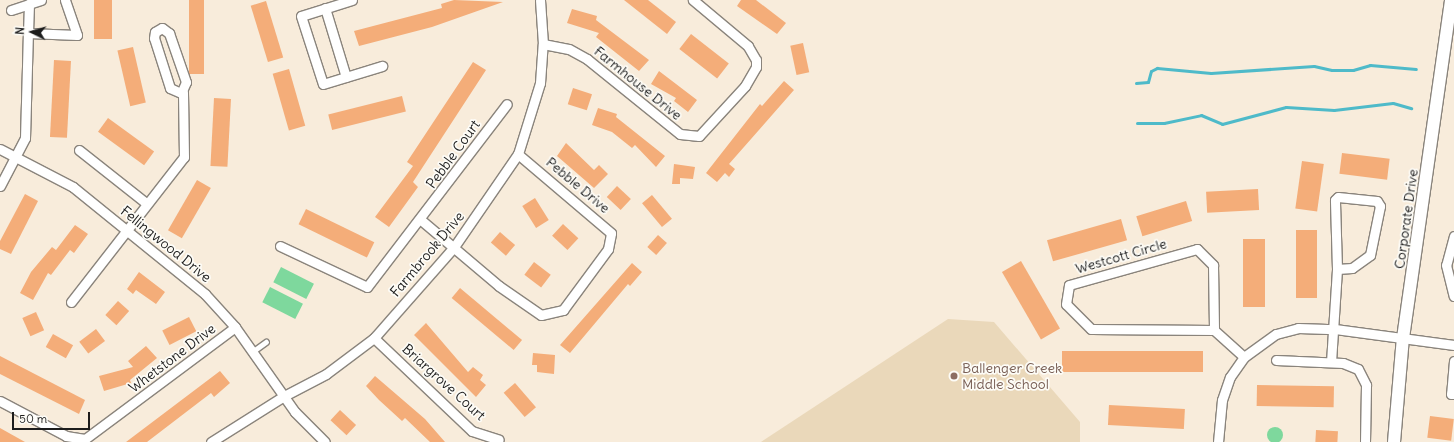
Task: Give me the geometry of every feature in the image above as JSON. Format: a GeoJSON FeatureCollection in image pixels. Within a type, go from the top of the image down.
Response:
{"type":"FeatureCollection","features":[{"type":"Feature","properties":{"kind":"street"},"geometry":{"type":"LineString","coordinates":[[10,10],[41,0]]}},
{"type":"Feature","properties":{"kind":"street"},"geometry":{"type":"LineString","coordinates":[[28,33],[77,34],[66,0]]}},
{"type":"Feature","properties":{"kind":"street"},"geometry":{"type":"LineString","coordinates":[[352,0],[301,16],[323,84],[382,66]]}},
{"type":"Feature","properties":{"kind":"street","name":"Farmbrook Drive"},"geometry":{"type":"LineString","coordinates":[[211,442],[284,396],[326,374],[374,338],[454,247],[518,154],[540,83],[543,44],[540,0]]}},
{"type":"Feature","properties":{"kind":"street","name":"Farmhouse Drive"},"geometry":{"type":"LineString","coordinates":[[543,44],[569,49],[587,59],[680,134],[699,136],[745,86],[756,67],[756,60],[748,46],[693,0]]}},
{"type":"Feature","properties":{"kind":"street","name":"Corporate Drive"},"geometry":{"type":"LineString","coordinates":[[1394,442],[1403,338],[1451,0]]}},
{"type":"Feature","properties":{"kind":"street"},"geometry":{"type":"LineString","coordinates":[[0,186],[25,138],[29,4]]}},
{"type":"Feature","properties":{"kind":"street"},"geometry":{"type":"LineString","coordinates":[[325,8],[346,77]]}},
{"type":"Feature","properties":{"kind":"street"},"geometry":{"type":"LineString","coordinates":[[71,302],[146,203],[184,157],[184,92],[186,82],[169,32],[159,28],[154,38],[170,88],[177,94],[184,92]]}},
{"type":"Feature","properties":{"kind":"street","name":"Pebble Court"},"geometry":{"type":"LineString","coordinates":[[280,246],[366,287],[421,220],[507,104]]}},
{"type":"Feature","properties":{"kind":"street","name":"Fellingwood Drive"},"geometry":{"type":"LineString","coordinates":[[0,149],[73,187],[205,294],[235,327],[284,396],[325,442]]}},
{"type":"Feature","properties":{"kind":"street"},"geometry":{"type":"LineString","coordinates":[[79,150],[146,203]]}},
{"type":"Feature","properties":{"kind":"street","name":"Pebble Drive"},"geometry":{"type":"LineString","coordinates":[[454,247],[499,286],[541,315],[548,316],[563,310],[602,259],[608,249],[611,233],[518,154]]}},
{"type":"Feature","properties":{"kind":"street"},"geometry":{"type":"LineString","coordinates":[[1331,362],[1335,329],[1337,269],[1335,200],[1338,197],[1376,201],[1380,206],[1370,256],[1352,268],[1337,269]]}},
{"type":"Feature","properties":{"kind":"street"},"geometry":{"type":"LineString","coordinates":[[421,220],[454,247]]}},
{"type":"Feature","properties":{"kind":"street"},"geometry":{"type":"LineString","coordinates":[[1454,236],[1446,265],[1454,296]]}},
{"type":"Feature","properties":{"kind":"street","name":"Westcott Circle"},"geometry":{"type":"LineString","coordinates":[[1197,248],[1213,265],[1214,330],[1091,329],[1066,304],[1069,286],[1197,248]]}},
{"type":"Feature","properties":{"kind":"street","name":"Whetstone Drive"},"geometry":{"type":"LineString","coordinates":[[0,400],[66,436],[85,439],[235,327]]}},
{"type":"Feature","properties":{"kind":"street"},"geometry":{"type":"LineString","coordinates":[[1218,442],[1225,388],[1244,357],[1261,342],[1285,330],[1335,329],[1454,345]]}},
{"type":"Feature","properties":{"kind":"street"},"geometry":{"type":"LineString","coordinates":[[1214,330],[1244,357]]}},
{"type":"Feature","properties":{"kind":"street","name":"Briargrove Court"},"geometry":{"type":"LineString","coordinates":[[374,338],[472,431],[499,440]]}},
{"type":"Feature","properties":{"kind":"street"},"geometry":{"type":"LineString","coordinates":[[1276,360],[1331,362],[1351,365],[1364,376],[1365,442]]}},
{"type":"Feature","properties":{"kind":"street"},"geometry":{"type":"LineString","coordinates":[[1454,361],[1451,394],[1454,394]]}},
{"type":"Feature","properties":{"kind":"lane"},"geometry":{"type":"LineString","coordinates":[[252,352],[266,342]]}},
{"type":"Feature","properties":{"kind":"shaded area","name":"Ballenger Creek Middle School"},"geometry":{"type":"Polygon","coordinates":[[[948,319],[994,322],[1080,422],[1080,442],[761,442],[948,319]]]}},
{"type":"Feature","properties":{"kind":"green space"},"geometry":{"type":"Polygon","coordinates":[[[281,267],[314,284],[306,299],[273,282],[281,267]]]}},
{"type":"Feature","properties":{"kind":"green space"},"geometry":{"type":"Polygon","coordinates":[[[270,287],[303,304],[295,319],[262,302],[270,287]]]}},
{"type":"Feature","properties":{"kind":"green space"},"geometry":{"type":"Polygon","coordinates":[[[1272,427],[1278,427],[1283,432],[1281,441],[1278,443],[1272,443],[1267,438],[1267,432],[1272,427]]]}},
{"type":"Feature","properties":{"kind":"building"},"geometry":{"type":"Polygon","coordinates":[[[94,0],[112,0],[112,39],[94,39],[94,0]]]}},
{"type":"Feature","properties":{"kind":"building"},"geometry":{"type":"Polygon","coordinates":[[[189,0],[204,0],[204,74],[189,74],[189,0]]]}},
{"type":"Feature","properties":{"kind":"building"},"geometry":{"type":"Polygon","coordinates":[[[454,0],[503,2],[432,27],[359,46],[354,31],[442,8],[441,4],[454,0]]]}},
{"type":"Feature","properties":{"kind":"building"},"geometry":{"type":"Polygon","coordinates":[[[624,0],[648,0],[676,22],[667,34],[624,0]]]}},
{"type":"Feature","properties":{"kind":"building"},"geometry":{"type":"Polygon","coordinates":[[[741,0],[756,0],[786,23],[777,34],[737,6],[741,0]]]}},
{"type":"Feature","properties":{"kind":"building"},"geometry":{"type":"Polygon","coordinates":[[[266,1],[283,57],[268,62],[251,6],[266,1]]]}},
{"type":"Feature","properties":{"kind":"building"},"geometry":{"type":"Polygon","coordinates":[[[572,9],[597,16],[596,20],[649,60],[639,71],[596,37],[599,33],[567,23],[572,9]]]}},
{"type":"Feature","properties":{"kind":"building"},"geometry":{"type":"Polygon","coordinates":[[[691,34],[729,64],[717,79],[679,49],[691,34]]]}},
{"type":"Feature","properties":{"kind":"building"},"geometry":{"type":"Polygon","coordinates":[[[803,43],[809,72],[797,75],[790,46],[803,43]]]}},
{"type":"Feature","properties":{"kind":"building"},"geometry":{"type":"Polygon","coordinates":[[[133,47],[146,103],[130,106],[117,51],[133,47]]]}},
{"type":"Feature","properties":{"kind":"building"},"geometry":{"type":"Polygon","coordinates":[[[54,60],[71,61],[67,138],[50,137],[54,60]]]}},
{"type":"Feature","properties":{"kind":"building"},"geometry":{"type":"Polygon","coordinates":[[[473,62],[486,70],[413,182],[418,187],[389,227],[375,217],[413,166],[407,162],[473,62]]]}},
{"type":"Feature","properties":{"kind":"building"},"geometry":{"type":"Polygon","coordinates":[[[289,69],[305,126],[289,130],[273,74],[289,69]]]}},
{"type":"Feature","properties":{"kind":"building"},"geometry":{"type":"Polygon","coordinates":[[[659,71],[697,100],[688,112],[674,101],[676,98],[651,84],[659,71]]]}},
{"type":"Feature","properties":{"kind":"building"},"geometry":{"type":"Polygon","coordinates":[[[784,81],[794,90],[729,164],[735,169],[729,177],[725,173],[717,182],[706,173],[760,104],[762,106],[784,81]]]}},
{"type":"Feature","properties":{"kind":"building"},"geometry":{"type":"Polygon","coordinates":[[[573,88],[592,94],[587,110],[568,104],[573,88]]]}},
{"type":"Feature","properties":{"kind":"building"},"geometry":{"type":"Polygon","coordinates":[[[402,96],[406,112],[332,130],[328,114],[402,96]]]}},
{"type":"Feature","properties":{"kind":"building"},"geometry":{"type":"Polygon","coordinates":[[[214,98],[231,99],[227,167],[210,166],[214,98]]]}},
{"type":"Feature","properties":{"kind":"building"},"geometry":{"type":"Polygon","coordinates":[[[598,108],[617,114],[616,117],[665,156],[656,167],[635,145],[632,148],[612,132],[592,125],[598,108]]]}},
{"type":"Feature","properties":{"kind":"building"},"geometry":{"type":"Polygon","coordinates":[[[108,118],[154,152],[144,165],[98,132],[108,118]]]}},
{"type":"Feature","properties":{"kind":"building"},"geometry":{"type":"Polygon","coordinates":[[[566,143],[594,170],[599,165],[608,174],[594,188],[557,156],[566,143]]]}},
{"type":"Feature","properties":{"kind":"building"},"geometry":{"type":"Polygon","coordinates":[[[1342,153],[1390,159],[1387,180],[1339,174],[1342,153]]]}},
{"type":"Feature","properties":{"kind":"building"},"geometry":{"type":"Polygon","coordinates":[[[1302,161],[1324,164],[1317,212],[1295,209],[1302,161]]]}},
{"type":"Feature","properties":{"kind":"building"},"geometry":{"type":"Polygon","coordinates":[[[674,164],[695,167],[693,179],[680,178],[680,184],[672,184],[674,164]]]}},
{"type":"Feature","properties":{"kind":"building"},"geometry":{"type":"Polygon","coordinates":[[[197,180],[211,188],[182,238],[168,230],[197,180]]]}},
{"type":"Feature","properties":{"kind":"building"},"geometry":{"type":"Polygon","coordinates":[[[617,186],[631,199],[621,210],[607,197],[617,186]]]}},
{"type":"Feature","properties":{"kind":"building"},"geometry":{"type":"Polygon","coordinates":[[[1258,189],[1259,210],[1207,213],[1206,192],[1258,189]]]}},
{"type":"Feature","properties":{"kind":"building"},"geometry":{"type":"Polygon","coordinates":[[[25,194],[38,201],[11,254],[0,249],[0,241],[25,194]]]}},
{"type":"Feature","properties":{"kind":"building"},"geometry":{"type":"Polygon","coordinates":[[[652,195],[672,219],[662,227],[642,203],[652,195]]]}},
{"type":"Feature","properties":{"kind":"building"},"geometry":{"type":"Polygon","coordinates":[[[535,198],[549,220],[536,228],[522,206],[535,198]]]}},
{"type":"Feature","properties":{"kind":"building"},"geometry":{"type":"Polygon","coordinates":[[[1186,201],[1192,221],[1142,236],[1136,216],[1186,201]]]}},
{"type":"Feature","properties":{"kind":"building"},"geometry":{"type":"Polygon","coordinates":[[[306,209],[374,242],[367,258],[299,224],[306,209]]]}},
{"type":"Feature","properties":{"kind":"building"},"geometry":{"type":"Polygon","coordinates":[[[1121,219],[1127,240],[1053,261],[1047,240],[1121,219]]]}},
{"type":"Feature","properties":{"kind":"building"},"geometry":{"type":"Polygon","coordinates":[[[563,224],[578,238],[567,250],[552,236],[563,224]]]}},
{"type":"Feature","properties":{"kind":"building"},"geometry":{"type":"Polygon","coordinates":[[[75,225],[88,234],[74,253],[70,250],[51,275],[48,273],[33,300],[20,293],[31,272],[52,247],[56,250],[75,225]]]}},
{"type":"Feature","properties":{"kind":"building"},"geometry":{"type":"Polygon","coordinates":[[[1296,230],[1317,230],[1317,298],[1296,298],[1296,230]]]}},
{"type":"Feature","properties":{"kind":"building"},"geometry":{"type":"Polygon","coordinates":[[[500,232],[515,245],[506,256],[491,243],[500,232]]]}},
{"type":"Feature","properties":{"kind":"building"},"geometry":{"type":"Polygon","coordinates":[[[658,235],[667,243],[656,255],[647,247],[658,235]]]}},
{"type":"Feature","properties":{"kind":"building"},"geometry":{"type":"Polygon","coordinates":[[[1243,239],[1265,239],[1265,307],[1243,307],[1243,239]]]}},
{"type":"Feature","properties":{"kind":"building"},"geometry":{"type":"Polygon","coordinates":[[[1021,261],[1060,329],[1041,340],[1002,272],[1021,261]]]}},
{"type":"Feature","properties":{"kind":"building"},"geometry":{"type":"Polygon","coordinates":[[[534,262],[551,275],[541,287],[524,275],[534,262]]]}},
{"type":"Feature","properties":{"kind":"building"},"geometry":{"type":"Polygon","coordinates":[[[632,263],[642,272],[630,286],[628,284],[570,353],[560,345],[632,263]]]}},
{"type":"Feature","properties":{"kind":"building"},"geometry":{"type":"Polygon","coordinates":[[[139,272],[165,292],[156,304],[136,290],[133,294],[127,289],[139,272]]]}},
{"type":"Feature","properties":{"kind":"building"},"geometry":{"type":"Polygon","coordinates":[[[460,288],[522,340],[514,350],[452,298],[460,288]]]}},
{"type":"Feature","properties":{"kind":"building"},"geometry":{"type":"Polygon","coordinates":[[[118,301],[129,311],[116,325],[105,315],[118,301]]]}},
{"type":"Feature","properties":{"kind":"building"},"geometry":{"type":"Polygon","coordinates":[[[36,312],[44,330],[30,336],[22,318],[36,312]]]}},
{"type":"Feature","properties":{"kind":"building"},"geometry":{"type":"Polygon","coordinates":[[[189,317],[196,331],[170,345],[162,331],[189,317]]]}},
{"type":"Feature","properties":{"kind":"building"},"geometry":{"type":"Polygon","coordinates":[[[426,323],[468,372],[473,367],[483,375],[480,380],[486,385],[476,397],[414,335],[426,323]]]}},
{"type":"Feature","properties":{"kind":"building"},"geometry":{"type":"Polygon","coordinates":[[[96,329],[105,341],[88,354],[79,342],[96,329]]]}},
{"type":"Feature","properties":{"kind":"building"},"geometry":{"type":"Polygon","coordinates":[[[53,334],[73,345],[66,358],[46,347],[53,334]]]}},
{"type":"Feature","properties":{"kind":"building"},"geometry":{"type":"Polygon","coordinates":[[[146,346],[157,358],[130,380],[131,383],[104,391],[99,376],[133,367],[128,361],[146,346]]]}},
{"type":"Feature","properties":{"kind":"building"},"geometry":{"type":"Polygon","coordinates":[[[1062,351],[1203,351],[1203,372],[1062,372],[1062,351]]]}},
{"type":"Feature","properties":{"kind":"building"},"geometry":{"type":"Polygon","coordinates":[[[533,353],[555,355],[554,374],[537,372],[537,365],[532,365],[533,353]]]}},
{"type":"Feature","properties":{"kind":"building"},"geometry":{"type":"Polygon","coordinates":[[[0,356],[85,400],[79,414],[0,374],[0,356]]]}},
{"type":"Feature","properties":{"kind":"building"},"geometry":{"type":"Polygon","coordinates":[[[220,371],[230,383],[214,397],[211,393],[147,442],[126,442],[220,371]]]}},
{"type":"Feature","properties":{"kind":"building"},"geometry":{"type":"Polygon","coordinates":[[[375,376],[425,419],[445,442],[430,442],[405,418],[402,421],[379,400],[366,386],[375,376]]]}},
{"type":"Feature","properties":{"kind":"building"},"geometry":{"type":"Polygon","coordinates":[[[515,383],[536,407],[525,417],[504,393],[515,383]]]}},
{"type":"Feature","properties":{"kind":"building"},"geometry":{"type":"Polygon","coordinates":[[[1257,385],[1334,386],[1334,407],[1257,406],[1257,385]]]}},
{"type":"Feature","properties":{"kind":"building"},"geometry":{"type":"Polygon","coordinates":[[[1109,405],[1185,409],[1184,429],[1108,425],[1109,405]]]}},
{"type":"Feature","properties":{"kind":"building"},"geometry":{"type":"Polygon","coordinates":[[[340,410],[356,425],[347,435],[330,420],[340,410]]]}},
{"type":"Feature","properties":{"kind":"building"},"geometry":{"type":"Polygon","coordinates":[[[1430,416],[1454,419],[1451,441],[1427,438],[1430,416]]]}},
{"type":"Feature","properties":{"kind":"building"},"geometry":{"type":"Polygon","coordinates":[[[0,428],[25,442],[0,442],[0,428]]]}},
{"type":"Feature","properties":{"kind":"building"},"geometry":{"type":"Polygon","coordinates":[[[1316,430],[1338,431],[1337,442],[1315,442],[1316,430]]]}},
{"type":"Feature","properties":{"kind":"waterway"},"geometry":{"type":"LineString","coordinates":[[1136,83],[1148,82],[1151,71],[1157,68],[1211,73],[1314,66],[1332,70],[1353,70],[1370,65],[1416,69]]}},
{"type":"Feature","properties":{"kind":"waterway"},"geometry":{"type":"LineString","coordinates":[[1137,123],[1164,123],[1201,115],[1222,124],[1286,107],[1334,110],[1393,103],[1411,108]]}},
{"type":"Feature","properties":{"kind":"place","name":"Ballenger Creek Middle School"},"geometry":{"type":"Point","coordinates":[954,376]}}]}
